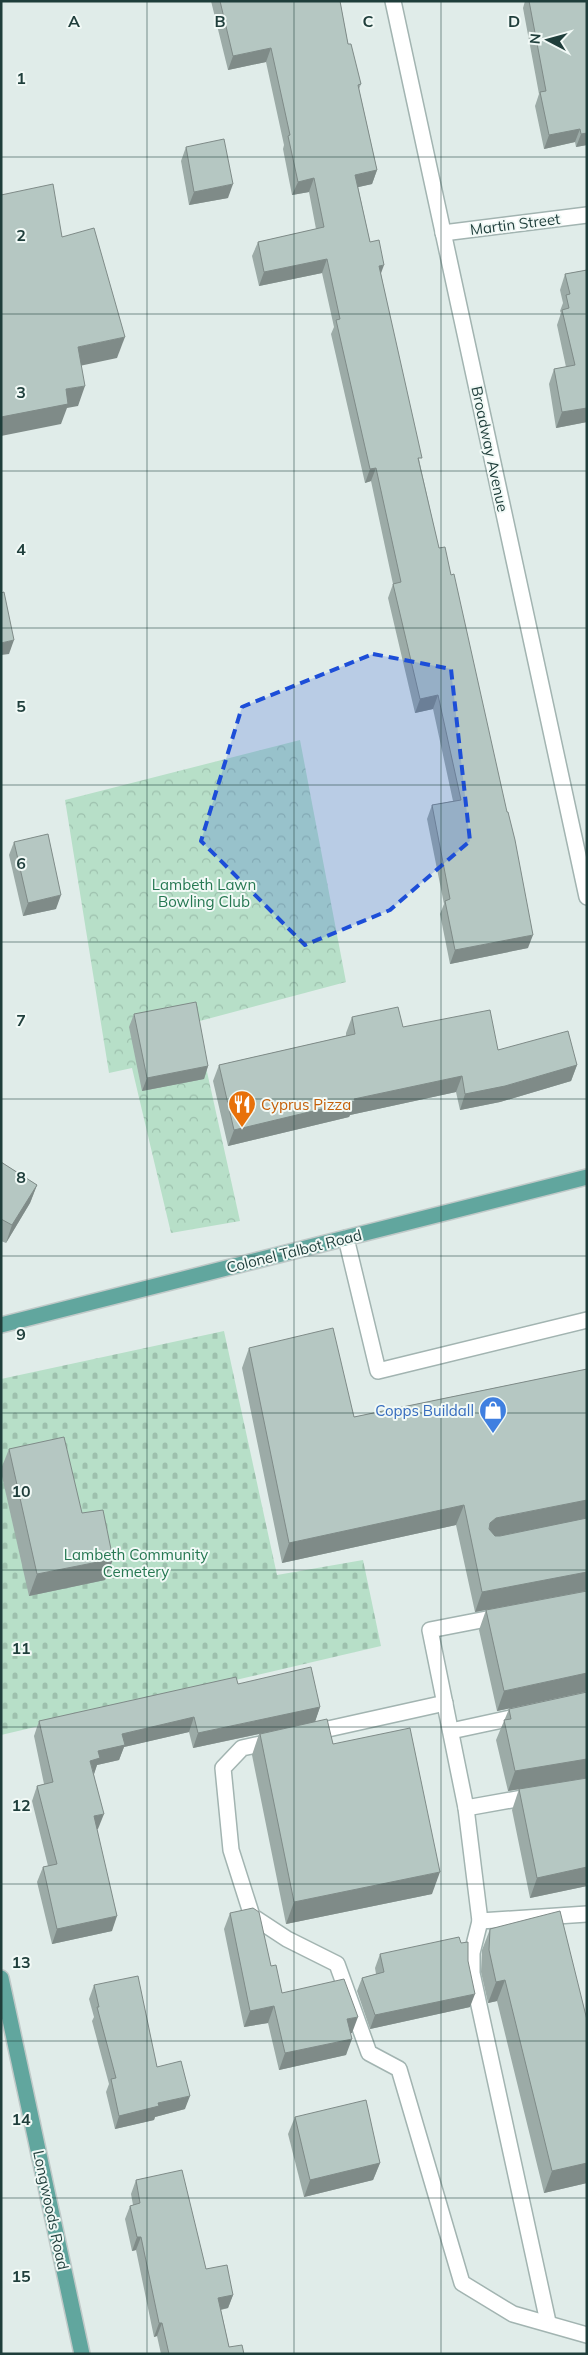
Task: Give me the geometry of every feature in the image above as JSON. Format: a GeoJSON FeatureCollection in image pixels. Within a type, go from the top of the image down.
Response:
{"type":"FeatureCollection","features":[{"type":"Feature","properties":{"kind":"main road","name":"Colonel Talbot Road"},"geometry":{"type":"LineString","coordinates":[[1,1325],[587,1177]]}},
{"type":"Feature","properties":{"kind":"main road","name":"Longwoods Road"},"geometry":{"type":"LineString","coordinates":[[1,1978],[82,2354]]}},
{"type":"Feature","properties":{"kind":"street","name":"Broadway Avenue"},"geometry":{"type":"LineString","coordinates":[[393,1],[587,897]]}},
{"type":"Feature","properties":{"kind":"street","name":"Martin Street"},"geometry":{"type":"LineString","coordinates":[[443,233],[587,215]]}},
{"type":"Feature","properties":{"kind":"street"},"geometry":{"type":"LineString","coordinates":[[346,1238],[378,1371],[587,1320]]}},
{"type":"Feature","properties":{"kind":"street"},"geometry":{"type":"LineString","coordinates":[[518,1613],[430,1630],[466,1808],[480,1921],[472,1954],[472,1973],[548,2322]]}},
{"type":"Feature","properties":{"kind":"street"},"geometry":{"type":"LineString","coordinates":[[445,1703],[242,1748],[223,1768],[231,1850],[252,1916],[287,1939],[337,1964],[369,2053],[398,2069],[462,2283],[512,2314],[548,2322],[587,2335]]}},
{"type":"Feature","properties":{"kind":"street"},"geometry":{"type":"LineString","coordinates":[[451,1731],[538,1712]]}},
{"type":"Feature","properties":{"kind":"street"},"geometry":{"type":"LineString","coordinates":[[466,1808],[550,1793]]}},
{"type":"Feature","properties":{"kind":"street"},"geometry":{"type":"LineString","coordinates":[[480,1921],[587,1914]]}},
{"type":"Feature","properties":{"kind":"highlighted area"},"geometry":{"type":"Polygon","coordinates":[[[373,654],[451,669],[470,841],[390,910],[305,945],[201,841],[242,707],[373,654]]]}},
{"type":"Feature","properties":{"kind":"green space","name":"Lambeth Lawn Bowling Club"},"geometry":{"type":"Polygon","coordinates":[[[300,740],[346,982],[196,1022],[240,1221],[171,1233],[132,1068],[109,1073],[65,800],[300,740]]]}},
{"type":"Feature","properties":{"kind":"green space","name":"Lambeth Community Cemetery"},"geometry":{"type":"Polygon","coordinates":[[[224,1331],[277,1575],[363,1560],[381,1646],[1,1735],[1,1379],[224,1331]]]}},
{"type":"Feature","properties":{"kind":"building"},"geometry":{"type":"Polygon","coordinates":[[[220,1],[340,1],[348,44],[351,44],[361,84],[358,85],[377,170],[355,175],[370,242],[379,240],[384,265],[379,266],[422,458],[418,458],[439,548],[445,547],[451,575],[454,574],[507,812],[515,840],[533,935],[455,950],[445,901],[450,899],[432,805],[461,800],[438,695],[420,699],[393,584],[401,582],[376,468],[370,469],[336,320],[340,319],[327,259],[264,272],[258,242],[324,227],[314,178],[298,182],[271,48],[233,56],[220,1]]]}},
{"type":"Feature","properties":{"kind":"building"},"geometry":{"type":"Polygon","coordinates":[[[529,1],[587,1],[587,133],[581,134],[580,129],[549,135],[540,92],[546,91],[529,1]]]}},
{"type":"Feature","properties":{"kind":"building"},"geometry":{"type":"Polygon","coordinates":[[[224,139],[233,184],[194,192],[186,147],[224,139]]]}},
{"type":"Feature","properties":{"kind":"building"},"geometry":{"type":"Polygon","coordinates":[[[53,184],[62,237],[94,228],[125,337],[78,347],[85,386],[66,389],[68,404],[1,417],[1,195],[53,184]]]}},
{"type":"Feature","properties":{"kind":"building"},"geometry":{"type":"Polygon","coordinates":[[[587,270],[587,408],[562,412],[554,369],[575,365],[562,310],[569,308],[566,295],[570,294],[565,274],[587,270]]]}},
{"type":"Feature","properties":{"kind":"building"},"geometry":{"type":"Polygon","coordinates":[[[4,592],[14,640],[1,643],[1,593],[4,592]]]}},
{"type":"Feature","properties":{"kind":"building"},"geometry":{"type":"Polygon","coordinates":[[[48,834],[61,895],[28,903],[14,842],[48,834]]]}},
{"type":"Feature","properties":{"kind":"building"},"geometry":{"type":"Polygon","coordinates":[[[196,1002],[208,1066],[147,1078],[134,1014],[196,1002]]]}},
{"type":"Feature","properties":{"kind":"building"},"geometry":{"type":"Polygon","coordinates":[[[398,1007],[403,1027],[490,1010],[498,1050],[568,1031],[577,1065],[505,1086],[465,1094],[462,1076],[354,1099],[355,1101],[234,1130],[219,1065],[355,1034],[352,1017],[398,1007]]]}},
{"type":"Feature","properties":{"kind":"building"},"geometry":{"type":"Polygon","coordinates":[[[1,1162],[37,1185],[12,1225],[1,1219],[1,1162]]]}},
{"type":"Feature","properties":{"kind":"building"},"geometry":{"type":"Polygon","coordinates":[[[333,1328],[354,1417],[587,1369],[587,1500],[496,1518],[490,1523],[489,1529],[495,1536],[500,1536],[587,1518],[587,1572],[482,1592],[464,1505],[289,1543],[249,1348],[333,1328]]]}},
{"type":"Feature","properties":{"kind":"building"},"geometry":{"type":"Polygon","coordinates":[[[64,1437],[82,1513],[103,1510],[113,1559],[37,1574],[9,1449],[64,1437]]]}},
{"type":"Feature","properties":{"kind":"building"},"geometry":{"type":"Polygon","coordinates":[[[587,1591],[587,1673],[504,1691],[486,1610],[587,1591]]]}},
{"type":"Feature","properties":{"kind":"building"},"geometry":{"type":"Polygon","coordinates":[[[311,1667],[320,1707],[198,1733],[194,1717],[122,1734],[125,1745],[98,1751],[100,1758],[90,1761],[104,1814],[94,1816],[117,1916],[57,1929],[43,1867],[57,1864],[37,1786],[53,1782],[39,1721],[236,1677],[238,1684],[311,1667]]]}},
{"type":"Feature","properties":{"kind":"building"},"geometry":{"type":"Polygon","coordinates":[[[587,1692],[587,1759],[515,1771],[504,1720],[511,1719],[509,1709],[587,1692]]]}},
{"type":"Feature","properties":{"kind":"building"},"geometry":{"type":"Polygon","coordinates":[[[327,1719],[333,1744],[410,1728],[440,1872],[294,1902],[260,1734],[327,1719]]]}},
{"type":"Feature","properties":{"kind":"building"},"geometry":{"type":"Polygon","coordinates":[[[587,1778],[587,1867],[537,1878],[519,1789],[587,1778]]]}},
{"type":"Feature","properties":{"kind":"building"},"geometry":{"type":"Polygon","coordinates":[[[253,1908],[259,1912],[271,1966],[276,1965],[282,1993],[344,1979],[358,2017],[347,2019],[352,2039],[285,2053],[274,2006],[250,2011],[230,1913],[253,1908]]]}},
{"type":"Feature","properties":{"kind":"building"},"geometry":{"type":"Polygon","coordinates":[[[560,1911],[587,2020],[587,2163],[552,2171],[505,1980],[496,1982],[489,1950],[490,1929],[560,1911]]]}},
{"type":"Feature","properties":{"kind":"building"},"geometry":{"type":"Polygon","coordinates":[[[459,1937],[461,1943],[468,1942],[468,1961],[475,1994],[375,2015],[362,1978],[384,1972],[380,1954],[459,1937]]]}},
{"type":"Feature","properties":{"kind":"building"},"geometry":{"type":"Polygon","coordinates":[[[138,1976],[157,2067],[181,2061],[190,2096],[158,2103],[159,2106],[119,2116],[111,2079],[116,2078],[97,2007],[99,2007],[94,1985],[138,1976]]]}},
{"type":"Feature","properties":{"kind":"building"},"geometry":{"type":"Polygon","coordinates":[[[366,2100],[380,2163],[310,2180],[295,2117],[366,2100]]]}},
{"type":"Feature","properties":{"kind":"building"},"geometry":{"type":"Polygon","coordinates":[[[182,2170],[206,2269],[227,2265],[233,2295],[218,2298],[229,2347],[242,2345],[244,2354],[169,2354],[162,2323],[159,2323],[141,2237],[137,2237],[130,2206],[140,2203],[136,2180],[182,2170]]]}},
{"type":"Feature","properties":{"kind":"place","name":"Cyprus Pizza"},"geometry":{"type":"Point","coordinates":[242,1128]}},
{"type":"Feature","properties":{"kind":"place","name":"Copps Buildall"},"geometry":{"type":"Point","coordinates":[493,1434]}}]}
